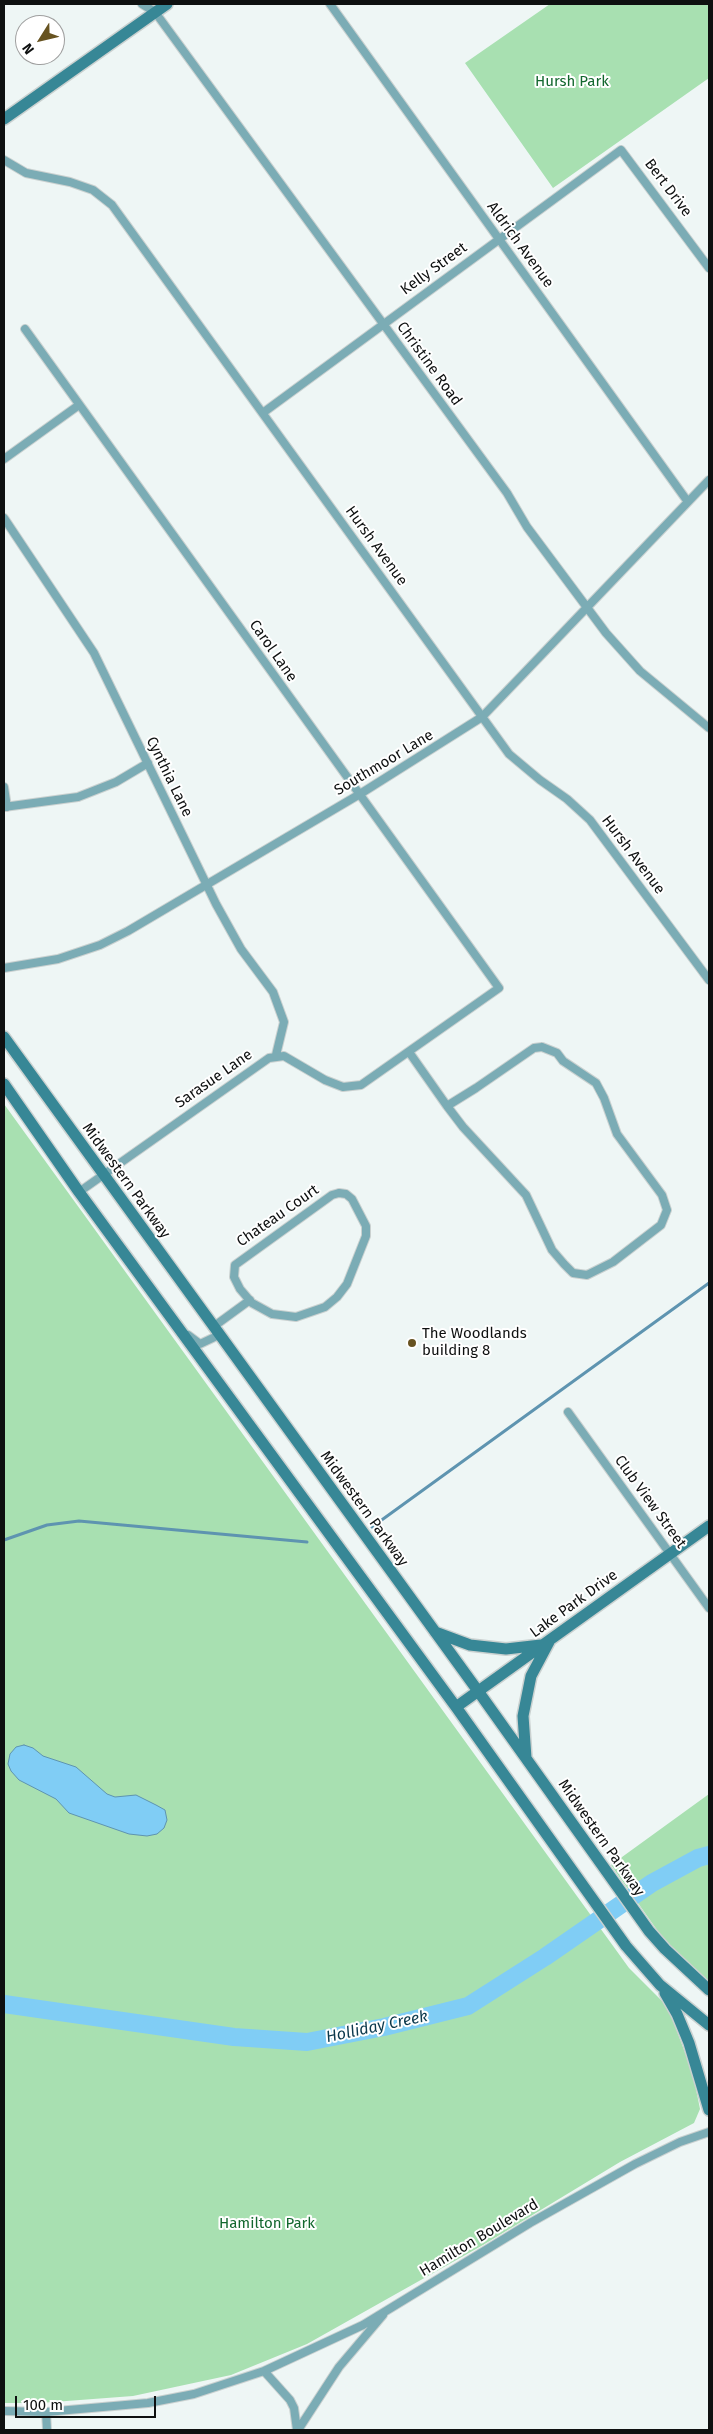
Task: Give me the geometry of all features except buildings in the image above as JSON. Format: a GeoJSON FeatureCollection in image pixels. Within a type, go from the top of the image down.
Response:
{"type":"FeatureCollection","features":[{"type":"Feature","properties":{"kind":"main road"},"geometry":{"type":"LineString","coordinates":[[4,119],[167,4]]}},
{"type":"Feature","properties":{"kind":"main road","name":"Midwestern Parkway"},"geometry":{"type":"LineString","coordinates":[[4,1037],[102,1175],[478,1691],[649,1931],[665,1949],[709,1990]]}},
{"type":"Feature","properties":{"kind":"main road"},"geometry":{"type":"LineString","coordinates":[[4,1084],[79,1192],[456,1707],[626,1946],[660,1986],[677,2014],[689,2043],[709,2110]]}},
{"type":"Feature","properties":{"kind":"main road","name":"Lake Park Drive"},"geometry":{"type":"LineString","coordinates":[[456,1707],[709,1526]]}},
{"type":"Feature","properties":{"kind":"main road"},"geometry":{"type":"LineString","coordinates":[[435,1632],[470,1645],[506,1649],[547,1642]]}},
{"type":"Feature","properties":{"kind":"main road"},"geometry":{"type":"LineString","coordinates":[[526,1758],[523,1716],[532,1676],[547,1642]]}},
{"type":"Feature","properties":{"kind":"main road"},"geometry":{"type":"LineString","coordinates":[[660,1986],[709,2025]]}},
{"type":"Feature","properties":{"kind":"street","name":"Christine Road"},"geometry":{"type":"LineString","coordinates":[[142,4],[156,12],[507,493],[527,527],[606,633],[640,671],[709,728]]}},
{"type":"Feature","properties":{"kind":"street","name":"Aldrich Avenue"},"geometry":{"type":"LineString","coordinates":[[330,4],[688,502]]}},
{"type":"Feature","properties":{"kind":"street","name":"Kelly Street"},"geometry":{"type":"LineString","coordinates":[[264,412],[622,150]]}},
{"type":"Feature","properties":{"kind":"street","name":"Bert Drive"},"geometry":{"type":"LineString","coordinates":[[622,150],[709,268]]}},
{"type":"Feature","properties":{"kind":"street","name":"Hursh Avenue"},"geometry":{"type":"LineString","coordinates":[[4,160],[26,172],[70,182],[93,190],[112,205],[264,412],[509,754],[519,764],[567,799],[590,820],[709,980]]}},
{"type":"Feature","properties":{"kind":"street","name":"Carol Lane"},"geometry":{"type":"LineString","coordinates":[[26,329],[499,988]]}},
{"type":"Feature","properties":{"kind":"street"},"geometry":{"type":"LineString","coordinates":[[4,459],[79,405]]}},
{"type":"Feature","properties":{"kind":"street","name":"Southmoor Lane"},"geometry":{"type":"LineString","coordinates":[[4,968],[58,960],[100,945],[207,886],[360,794],[482,717],[709,480]]}},
{"type":"Feature","properties":{"kind":"street","name":"Cynthia Lane"},"geometry":{"type":"LineString","coordinates":[[4,518],[94,653],[230,931],[273,992],[284,1022],[276,1055]]}},
{"type":"Feature","properties":{"kind":"street"},"geometry":{"type":"LineString","coordinates":[[4,787],[6,807],[78,797],[116,782],[148,763]]}},
{"type":"Feature","properties":{"kind":"street","name":"Sarasue Lane"},"geometry":{"type":"LineString","coordinates":[[79,1192],[260,1063],[276,1055],[292,1060],[334,1084],[353,1087],[374,1078],[499,988]]}},
{"type":"Feature","properties":{"kind":"street"},"geometry":{"type":"LineString","coordinates":[[409,1052],[446,1106],[463,1127],[526,1195],[552,1250],[573,1273],[587,1275],[600,1270],[661,1225],[666,1210],[662,1196],[617,1134],[596,1083],[572,1068],[550,1049],[534,1048],[446,1106]]}},
{"type":"Feature","properties":{"kind":"street","name":"Chateau Court"},"geometry":{"type":"LineString","coordinates":[[339,1193],[352,1199],[366,1226],[366,1236],[347,1284],[337,1297],[325,1307],[296,1317],[272,1314],[250,1300],[234,1277],[234,1270],[240,1261],[332,1195],[339,1193]]}},
{"type":"Feature","properties":{"kind":"street"},"geometry":{"type":"LineString","coordinates":[[158,1299],[192,1339],[200,1344],[250,1300]]}},
{"type":"Feature","properties":{"kind":"street","name":"Club View Street"},"geometry":{"type":"LineString","coordinates":[[568,1412],[709,1608]]}},
{"type":"Feature","properties":{"kind":"street","name":"Hamilton Boulevard"},"geometry":{"type":"LineString","coordinates":[[4,2411],[46,2412],[148,2403],[194,2394],[264,2371],[332,2341],[530,2223],[635,2164],[680,2142],[709,2132]]}},
{"type":"Feature","properties":{"kind":"street"},"geometry":{"type":"LineString","coordinates":[[298,2430],[339,2367],[387,2309]]}},
{"type":"Feature","properties":{"kind":"street"},"geometry":{"type":"LineString","coordinates":[[264,2371],[290,2400],[294,2408],[298,2430]]}},
{"type":"Feature","properties":{"kind":"street"},"geometry":{"type":"LineString","coordinates":[[46,2412],[47,2430]]}},
{"type":"Feature","properties":{"kind":"green space","name":"Hursh Park"},"geometry":{"type":"Polygon","coordinates":[[[550,4],[709,4],[709,78],[553,188],[465,63],[550,4]]]}},
{"type":"Feature","properties":{"kind":"green space","name":"Hamilton Park"},"geometry":{"type":"Polygon","coordinates":[[[4,1104],[629,1968],[668,2007],[693,2074],[700,2109],[694,2123],[620,2162],[483,2245],[307,2344],[231,2375],[133,2396],[40,2403],[4,2403],[4,1104]]]}},
{"type":"Feature","properties":{"kind":"green space"},"geometry":{"type":"Polygon","coordinates":[[[709,1794],[709,1982],[690,1967],[662,1937],[611,1865],[709,1794]]]}},
{"type":"Feature","properties":{"kind":"water"},"geometry":{"type":"Polygon","coordinates":[[[24,1745],[33,1748],[43,1756],[76,1767],[107,1794],[115,1797],[136,1795],[165,1810],[167,1820],[164,1828],[157,1834],[147,1836],[129,1834],[69,1813],[56,1799],[19,1780],[11,1771],[8,1764],[10,1754],[16,1747],[24,1745]]]}},
{"type":"Feature","properties":{"kind":"waterway"},"geometry":{"type":"LineString","coordinates":[[372,1527],[709,1283]]}},
{"type":"Feature","properties":{"kind":"waterway"},"geometry":{"type":"LineString","coordinates":[[4,1540],[47,1525],[79,1521],[307,1542]]}},
{"type":"Feature","properties":{"kind":"waterway","name":"Holliday Creek"},"geometry":{"type":"LineString","coordinates":[[4,2004],[234,2037],[307,2042],[384,2027],[468,2006],[545,1957],[652,1883],[698,1858],[709,1855]]}},
{"type":"Feature","properties":{"kind":"place","name":"The Woodlands building 8"},"geometry":{"type":"Point","coordinates":[412,1343]}}]}
